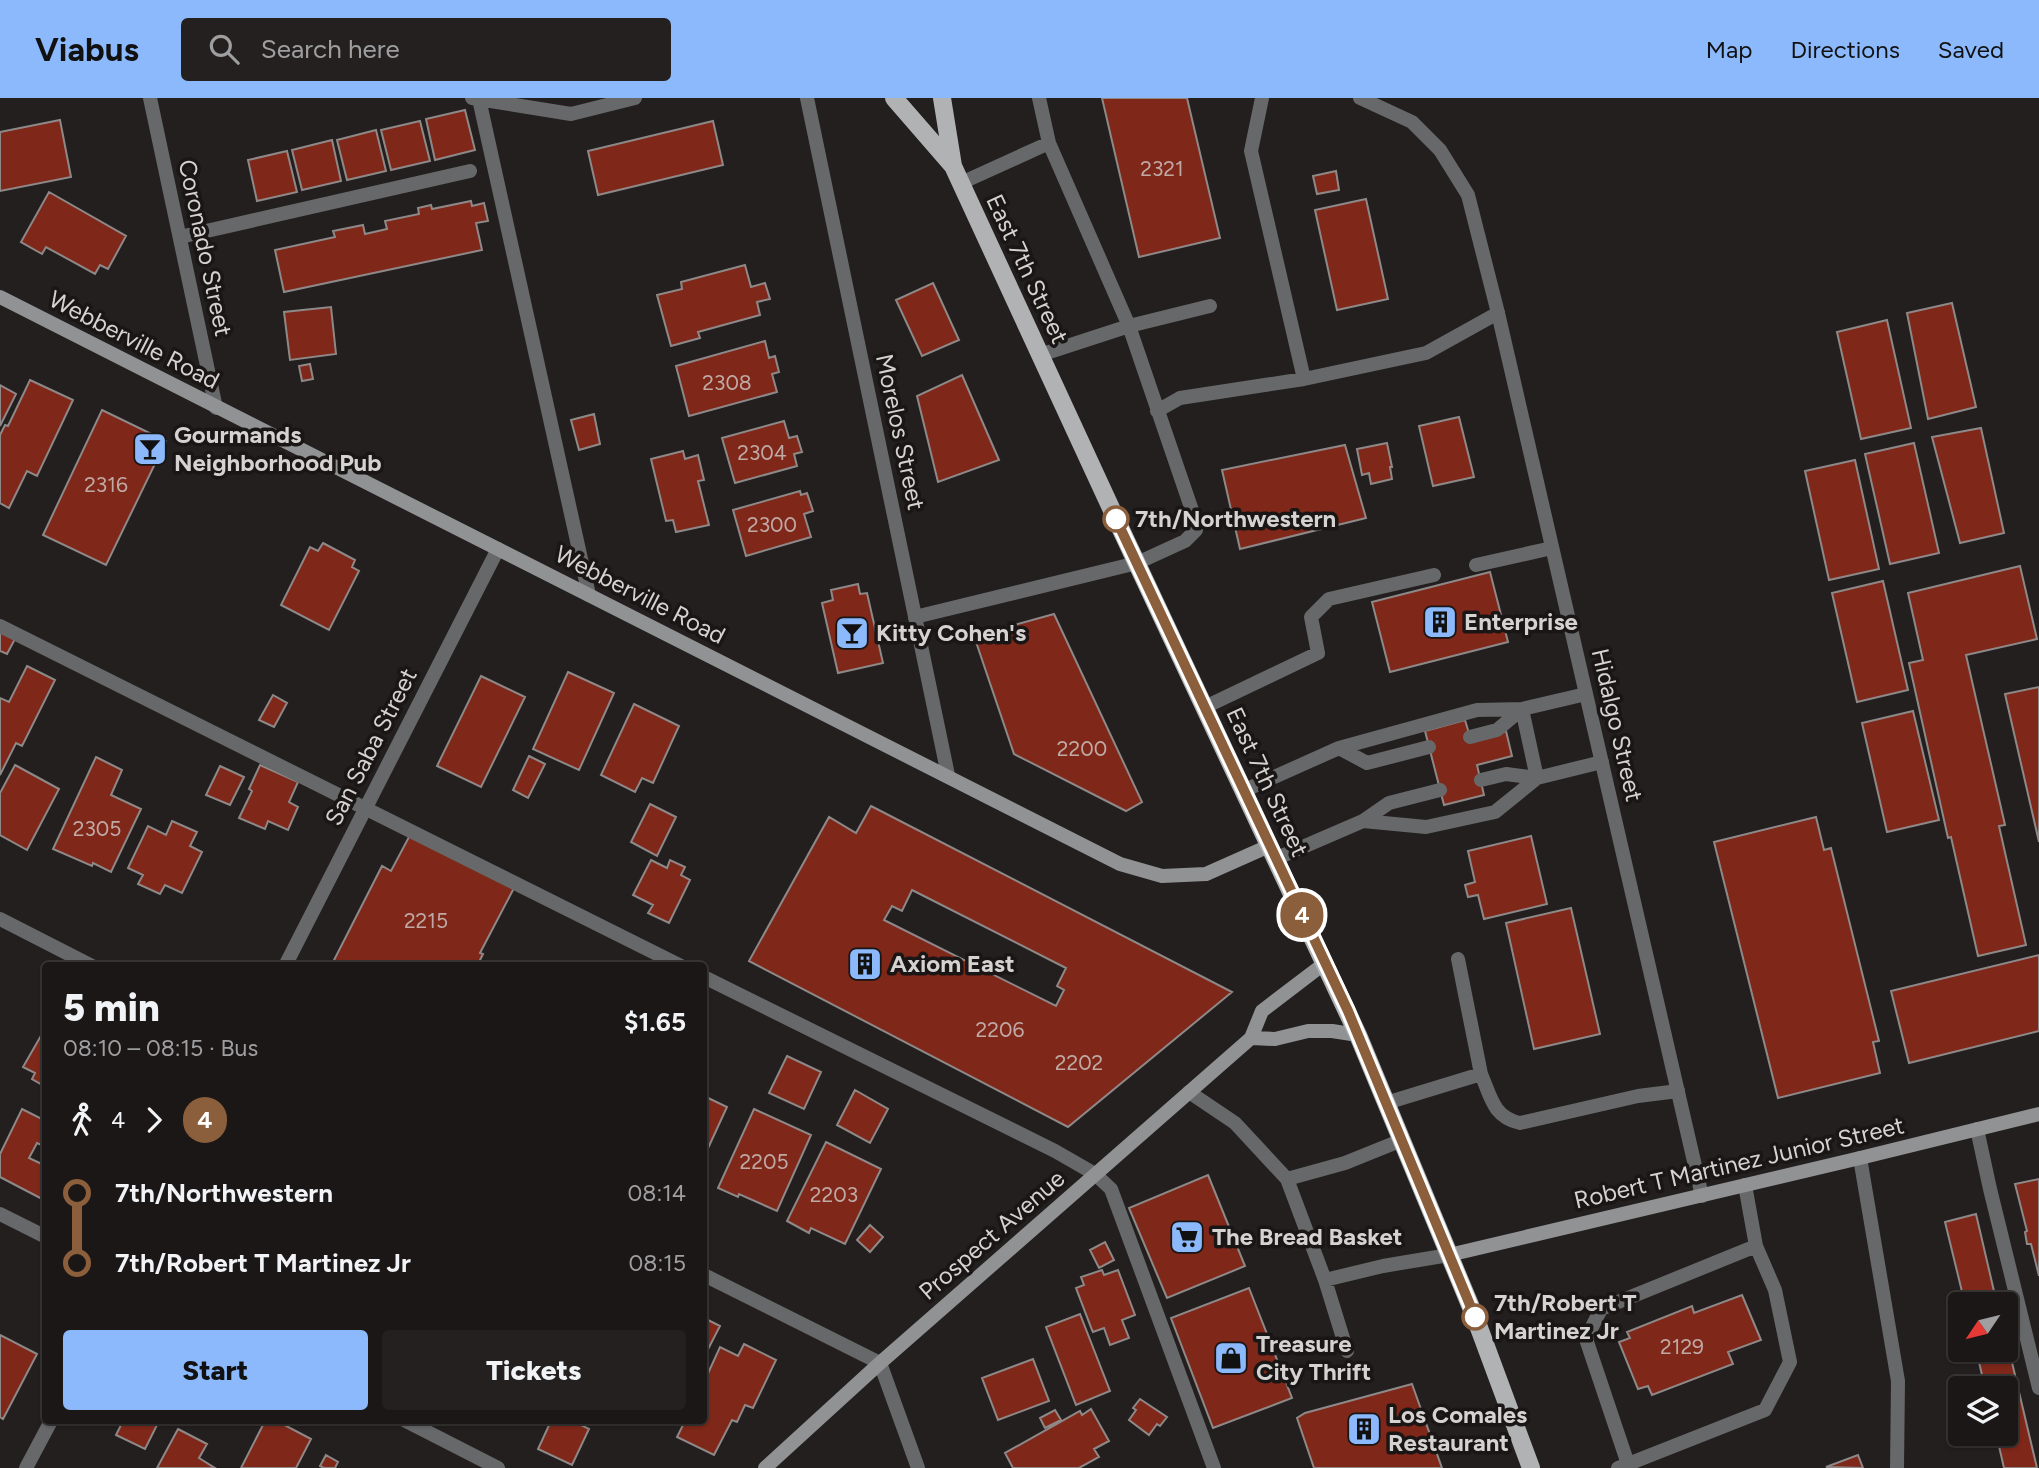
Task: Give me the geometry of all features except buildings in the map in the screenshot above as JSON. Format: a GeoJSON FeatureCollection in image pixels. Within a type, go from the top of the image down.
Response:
{"type":"FeatureCollection","features":[{"type":"Feature","properties":{"kind":"main road","name":"East 7th Street"},"geometry":{"type":"LineString","coordinates":[[894,98],[953,166],[1325,963],[1358,1035],[1475,1317],[1531,1468]]}},
{"type":"Feature","properties":{"kind":"main road","name":"East 7th Street"},"geometry":{"type":"LineString","coordinates":[[942,98],[953,166]]}},
{"type":"Feature","properties":{"kind":"street","name":"Coronado Street"},"geometry":{"type":"LineString","coordinates":[[150,98],[216,408]]}},
{"type":"Feature","properties":{"kind":"street"},"geometry":{"type":"LineString","coordinates":[[589,595],[476,99],[571,114],[635,98]]}},
{"type":"Feature","properties":{"kind":"street","name":"Morelos Street"},"geometry":{"type":"LineString","coordinates":[[807,98],[948,775]]}},
{"type":"Feature","properties":{"kind":"street"},"geometry":{"type":"LineString","coordinates":[[915,617],[1137,563],[1185,541],[1196,530],[1196,522],[1129,326],[1049,143],[1039,98]]}},
{"type":"Feature","properties":{"kind":"street"},"geometry":{"type":"LineString","coordinates":[[1262,98],[1251,151],[1304,379]]}},
{"type":"Feature","properties":{"kind":"street","name":"Hidalgo Street"},"geometry":{"type":"LineString","coordinates":[[1360,98],[1412,122],[1440,149],[1468,195],[1498,313],[1702,1196]]}},
{"type":"Feature","properties":{"kind":"street"},"geometry":{"type":"LineString","coordinates":[[961,183],[1049,143]]}},
{"type":"Feature","properties":{"kind":"street"},"geometry":{"type":"LineString","coordinates":[[180,237],[470,171]]}},
{"type":"Feature","properties":{"kind":"street","name":"Webberville Road"},"geometry":{"type":"LineString","coordinates":[[0,298],[1120,864],[1162,876],[1206,874],[1272,853]]}},
{"type":"Feature","properties":{"kind":"street"},"geometry":{"type":"LineString","coordinates":[[1040,355],[1129,326],[1210,306]]}},
{"type":"Feature","properties":{"kind":"street"},"geometry":{"type":"LineString","coordinates":[[1157,411],[1180,398],[1304,379],[1426,354],[1498,313]]}},
{"type":"Feature","properties":{"kind":"street"},"geometry":{"type":"LineString","coordinates":[[1476,565],[1552,548]]}},
{"type":"Feature","properties":{"kind":"street","name":"San Saba Street"},"geometry":{"type":"LineString","coordinates":[[287,962],[498,549]]}},
{"type":"Feature","properties":{"kind":"street"},"geometry":{"type":"LineString","coordinates":[[1205,707],[1318,653],[1311,617],[1329,599],[1434,575]]}},
{"type":"Feature","properties":{"kind":"street"},"geometry":{"type":"LineString","coordinates":[[0,626],[673,962]]}},
{"type":"Feature","properties":{"kind":"street"},"geometry":{"type":"LineString","coordinates":[[1243,792],[1339,748],[1476,710],[1522,709],[1586,694]]}},
{"type":"Feature","properties":{"kind":"street"},"geometry":{"type":"LineString","coordinates":[[1470,737],[1497,730],[1522,709]]}},
{"type":"Feature","properties":{"kind":"street"},"geometry":{"type":"LineString","coordinates":[[1522,709],[1537,778]]}},
{"type":"Feature","properties":{"kind":"street"},"geometry":{"type":"LineString","coordinates":[[1339,748],[1367,762],[1429,747]]}},
{"type":"Feature","properties":{"kind":"street"},"geometry":{"type":"LineString","coordinates":[[1481,780],[1506,774],[1537,778],[1602,762]]}},
{"type":"Feature","properties":{"kind":"street"},"geometry":{"type":"LineString","coordinates":[[1363,821],[1426,827],[1495,812],[1537,778]]}},
{"type":"Feature","properties":{"kind":"street"},"geometry":{"type":"LineString","coordinates":[[1272,853],[1363,821],[1389,803],[1440,790]]}},
{"type":"Feature","properties":{"kind":"street"},"geometry":{"type":"LineString","coordinates":[[0,919],[84,962]]}},
{"type":"Feature","properties":{"kind":"street"},"geometry":{"type":"LineString","coordinates":[[1458,959],[1481,1074],[1496,1110],[1507,1120],[1520,1123],[1638,1096],[1678,1091]]}},
{"type":"Feature","properties":{"kind":"street","name":"Prospect Avenue"},"geometry":{"type":"LineString","coordinates":[[765,1468],[880,1363],[1251,1038],[1262,1011],[1325,963]]}},
{"type":"Feature","properties":{"kind":"street"},"geometry":{"type":"LineString","coordinates":[[707,978],[1043,1145],[1095,1174],[1111,1188],[1214,1468]]}},
{"type":"Feature","properties":{"kind":"street"},"geometry":{"type":"LineString","coordinates":[[1251,1038],[1275,1039],[1308,1031],[1358,1035]]}},
{"type":"Feature","properties":{"kind":"street"},"geometry":{"type":"LineString","coordinates":[[1386,1103],[1481,1074]]}},
{"type":"Feature","properties":{"kind":"street"},"geometry":{"type":"LineString","coordinates":[[1189,1092],[1235,1123],[1287,1179],[1325,1280],[1347,1351]]}},
{"type":"Feature","properties":{"kind":"street","name":"Robert T Martinez Junior Street"},"geometry":{"type":"LineString","coordinates":[[1449,1255],[2039,1114]]}},
{"type":"Feature","properties":{"kind":"street"},"geometry":{"type":"LineString","coordinates":[[1978,1129],[2039,1388]]}},
{"type":"Feature","properties":{"kind":"street"},"geometry":{"type":"LineString","coordinates":[[1287,1179],[1345,1163],[1402,1140]]}},
{"type":"Feature","properties":{"kind":"street"},"geometry":{"type":"LineString","coordinates":[[1860,1158],[1898,1381],[1897,1468]]}},
{"type":"Feature","properties":{"kind":"street"},"geometry":{"type":"LineString","coordinates":[[1745,1185],[1756,1246],[1775,1290],[1790,1362],[1765,1410],[1623,1466],[1586,1339],[1601,1309],[1756,1246]]}},
{"type":"Feature","properties":{"kind":"street"},"geometry":{"type":"LineString","coordinates":[[0,1214],[42,1235]]}},
{"type":"Feature","properties":{"kind":"street"},"geometry":{"type":"LineString","coordinates":[[1325,1280],[1383,1266],[1449,1255]]}},
{"type":"Feature","properties":{"kind":"street"},"geometry":{"type":"LineString","coordinates":[[707,1276],[880,1363],[918,1468]]}},
{"type":"Feature","properties":{"kind":"street"},"geometry":{"type":"LineString","coordinates":[[26,1468],[49,1424]]}},
{"type":"Feature","properties":{"kind":"street"},"geometry":{"type":"LineString","coordinates":[[412,1424],[498,1468]]}},
{"type":"Feature","properties":{"kind":"bus line","name":"4"},"geometry":{"type":"LineString","coordinates":[[1116,519],[1348,1011],[1475,1317]]}},
{"type":"Feature","properties":{"kind":"place","name":"Gourmands Neighborhood Pub"},"geometry":{"type":"Point","coordinates":[150,449]}},
{"type":"Feature","properties":{"kind":"place","name":"7th/Northwestern"},"geometry":{"type":"Point","coordinates":[1116,519]}},
{"type":"Feature","properties":{"kind":"place","name":"Enterprise"},"geometry":{"type":"Point","coordinates":[1440,622]}},
{"type":"Feature","properties":{"kind":"place","name":"Kitty Cohen's"},"geometry":{"type":"Point","coordinates":[852,633]}},
{"type":"Feature","properties":{"kind":"place","name":"Axiom East"},"geometry":{"type":"Point","coordinates":[865,964]}},
{"type":"Feature","properties":{"kind":"place","name":"The Bread Basket"},"geometry":{"type":"Point","coordinates":[1187,1237]}},
{"type":"Feature","properties":{"kind":"place","name":"7th/Robert T Martinez Jr"},"geometry":{"type":"Point","coordinates":[1475,1317]}},
{"type":"Feature","properties":{"kind":"place","name":"Treasure City Thrift"},"geometry":{"type":"Point","coordinates":[1231,1358]}},
{"type":"Feature","properties":{"kind":"place","name":"Los Comales Restaurant"},"geometry":{"type":"Point","coordinates":[1364,1429]}}]}
